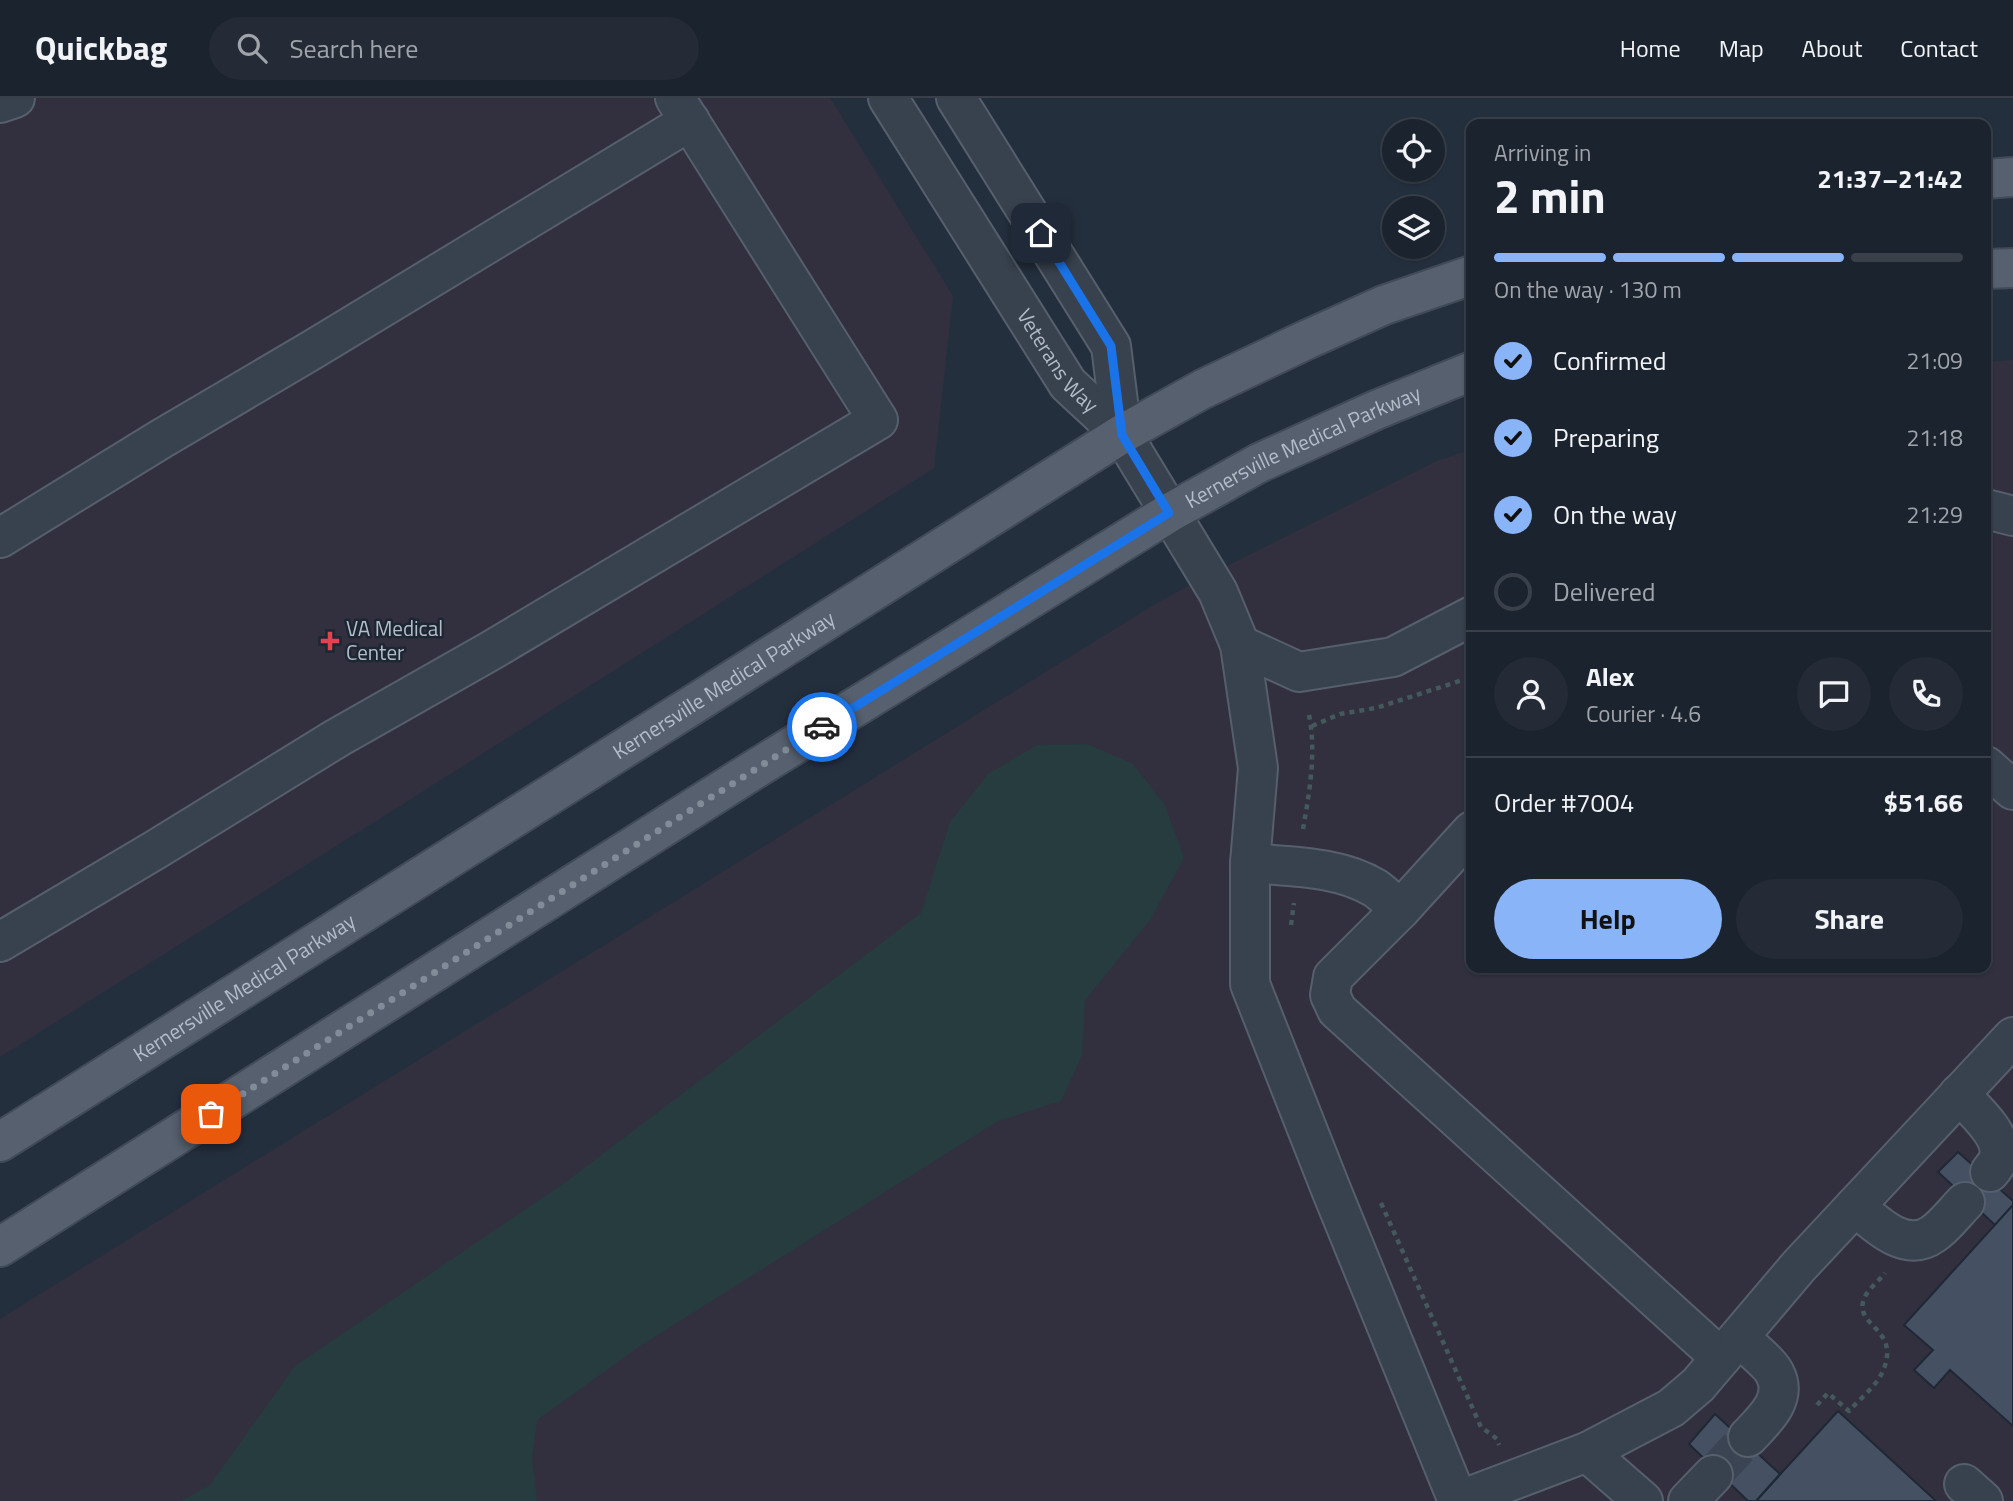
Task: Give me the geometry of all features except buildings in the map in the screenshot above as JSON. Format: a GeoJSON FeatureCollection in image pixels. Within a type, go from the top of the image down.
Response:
{"type":"FeatureCollection","features":[{"type":"Feature","properties":{"kind":"main road"},"geometry":{"type":"LineString","coordinates":[[1991,179],[2013,177]]}},
{"type":"Feature","properties":{"kind":"main road"},"geometry":{"type":"LineString","coordinates":[[1991,269],[2013,268]]}},
{"type":"Feature","properties":{"kind":"main road","name":"Kernersville Medical Parkway"},"geometry":{"type":"LineString","coordinates":[[0,1142],[1122,435],[1203,389],[1384,305],[1466,277]]}},
{"type":"Feature","properties":{"kind":"main road","name":"Kernersville Medical Parkway"},"geometry":{"type":"LineString","coordinates":[[0,1247],[740,778],[1169,513],[1259,463],[1376,410],[1466,373]]}},
{"type":"Feature","properties":{"kind":"street"},"geometry":{"type":"LineString","coordinates":[[0,103],[15,98]]}},
{"type":"Feature","properties":{"kind":"street","name":"Veterans Way"},"geometry":{"type":"LineString","coordinates":[[888,98],[1068,384],[1122,435]]}},
{"type":"Feature","properties":{"kind":"street","name":"Veterans Way"},"geometry":{"type":"LineString","coordinates":[[956,98],[1111,346],[1122,435]]}},
{"type":"Feature","properties":{"kind":"street"},"geometry":{"type":"LineString","coordinates":[[0,538],[160,439],[312,351],[682,109],[878,420],[492,650],[337,738],[0,942]]}},
{"type":"Feature","properties":{"kind":"street"},"geometry":{"type":"LineString","coordinates":[[1122,435],[1218,592],[1240,645],[1258,768],[1250,863],[1250,984],[1458,1501],[1587,1452],[1671,1408],[1698,1385],[1799,1266],[2013,1037]]}},
{"type":"Feature","properties":{"kind":"street"},"geometry":{"type":"LineString","coordinates":[[1991,510],[2013,516]]}},
{"type":"Feature","properties":{"kind":"street"},"geometry":{"type":"LineString","coordinates":[[1240,645],[1299,672],[1393,657],[1466,619]]}},
{"type":"Feature","properties":{"kind":"street"},"geometry":{"type":"LineString","coordinates":[[1991,770],[2013,790]]}},
{"type":"Feature","properties":{"kind":"street"},"geometry":{"type":"LineString","coordinates":[[1466,838],[1400,910],[1333,977],[1330,995],[1337,1010],[1730,1348],[1775,1373],[1779,1392],[1775,1404],[1766,1419],[1748,1437]]}},
{"type":"Feature","properties":{"kind":"street"},"geometry":{"type":"LineString","coordinates":[[1250,863],[1317,868],[1349,876],[1376,889],[1400,910]]}},
{"type":"Feature","properties":{"kind":"street"},"geometry":{"type":"LineString","coordinates":[[1959,1094],[1990,1127],[1996,1138],[2000,1150],[1999,1160],[1990,1172]]}},
{"type":"Feature","properties":{"kind":"street"},"geometry":{"type":"LineString","coordinates":[[1855,1206],[1886,1232],[1903,1240],[1918,1240],[1932,1235],[1965,1202]]}},
{"type":"Feature","properties":{"kind":"street"},"geometry":{"type":"LineString","coordinates":[[1587,1452],[1643,1501]]}},
{"type":"Feature","properties":{"kind":"path"},"geometry":{"type":"LineString","coordinates":[[1312,726],[1340,714],[1376,708],[1466,679]]}},
{"type":"Feature","properties":{"kind":"path"},"geometry":{"type":"LineString","coordinates":[[1303,829],[1308,804],[1312,726],[1308,710]]}},
{"type":"Feature","properties":{"kind":"path"},"geometry":{"type":"LineString","coordinates":[[1290,936],[1294,901]]}},
{"type":"Feature","properties":{"kind":"path"},"geometry":{"type":"LineString","coordinates":[[1380,1199],[1481,1427],[1497,1439],[1501,1456]]}},
{"type":"Feature","properties":{"kind":"path"},"geometry":{"type":"LineString","coordinates":[[1812,1410],[1829,1393],[1849,1411],[1881,1376],[1888,1351],[1885,1338],[1868,1322],[1862,1310],[1864,1298],[1891,1266]]}},
{"type":"Feature","properties":{"kind":"shaded area","name":"VA Medical Center"},"geometry":{"type":"Polygon","coordinates":[[[0,98],[830,98],[953,296],[934,468],[0,1057],[0,98]]]}},
{"type":"Feature","properties":{"kind":"shaded area"},"geometry":{"type":"Polygon","coordinates":[[[2013,360],[2013,1501],[0,1501],[0,1319],[1157,603],[1437,461],[1466,451],[1466,973],[1991,973],[1991,362],[2013,360]]]}},
{"type":"Feature","properties":{"kind":"green space"},"geometry":{"type":"Polygon","coordinates":[[[1087,744],[1132,763],[1165,805],[1184,858],[1150,920],[1085,1000],[1082,1055],[1061,1101],[998,1121],[640,1346],[537,1420],[532,1458],[537,1501],[181,1501],[210,1485],[295,1366],[567,1181],[921,913],[950,822],[988,774],[1037,745],[1087,744]]]}},
{"type":"Feature","properties":{"kind":"tunnel"},"geometry":{"type":"LineString","coordinates":[[1713,1475],[1748,1437]]}},
{"type":"Feature","properties":{"kind":"way so far"},"geometry":{"type":"LineString","coordinates":[[211,1114],[822,727]]}},
{"type":"Feature","properties":{"kind":"place","name":"VA Medical Center"},"geometry":{"type":"Point","coordinates":[330,641]}},
{"type":"Feature","properties":{"kind":"route"},"geometry":{"type":"LineString","coordinates":[[822,727],[1169,513],[1122,435],[1111,346],[1041,233]]}}]}
